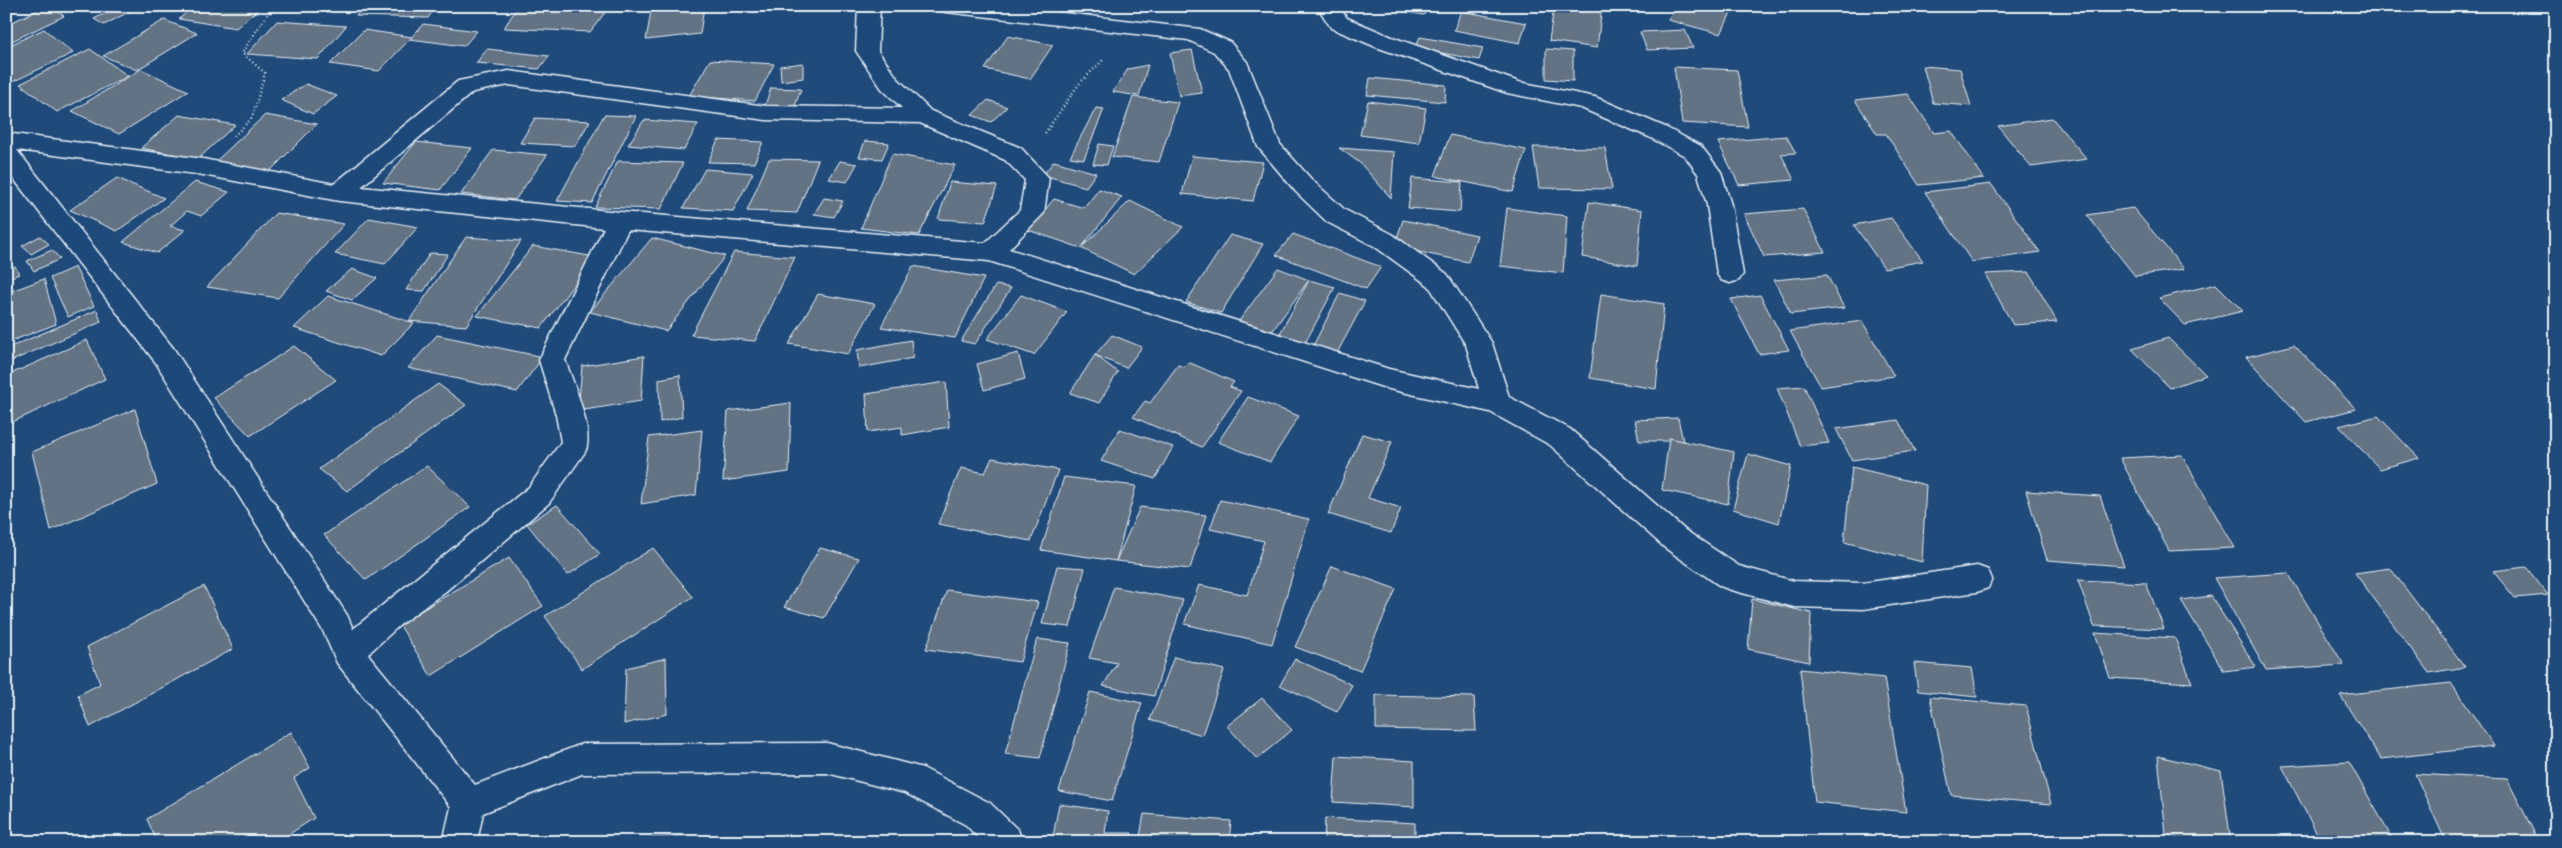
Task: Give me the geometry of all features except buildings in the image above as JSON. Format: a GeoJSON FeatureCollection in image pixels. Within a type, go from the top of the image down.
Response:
{"type":"FeatureCollection","features":[{"type":"Feature","properties":{"kind":"street"},"geometry":{"type":"LineString","coordinates":[[869,6],[867,51],[890,84],[923,116],[1013,154],[1037,178],[1032,213],[990,252]]}},
{"type":"Feature","properties":{"kind":"street"},"geometry":{"type":"LineString","coordinates":[[946,6],[1192,34],[1222,47],[1239,67],[1270,147],[1304,186],[1336,216],[1383,240],[1438,280],[1479,344],[1497,403]]}},
{"type":"Feature","properties":{"kind":"street"},"geometry":{"type":"LineString","coordinates":[[1327,6],[1339,24],[1384,42],[1516,88],[1587,102],[1657,132],[1693,150],[1709,172],[1719,205],[1730,274]]}},
{"type":"Feature","properties":{"kind":"street"},"geometry":{"type":"LineString","coordinates":[[339,193],[466,86],[509,78],[578,85],[766,113],[923,116]]}},
{"type":"Feature","properties":{"kind":"street"},"geometry":{"type":"LineString","coordinates":[[6,140],[203,167],[339,193],[620,221],[990,252],[1389,379],[1497,403],[1560,436],[1675,540],[1731,577],[1794,594],[1863,596],[1977,579]]}},
{"type":"Feature","properties":{"kind":"street"},"geometry":{"type":"LineString","coordinates":[[6,152],[165,356],[336,624],[348,653],[469,803]]}},
{"type":"Feature","properties":{"kind":"street"},"geometry":{"type":"LineString","coordinates":[[348,653],[390,615],[435,582],[539,496],[575,444],[570,415],[552,360],[620,221]]}},
{"type":"Feature","properties":{"kind":"street"},"geometry":{"type":"LineString","coordinates":[[469,803],[582,759],[827,758],[911,779],[978,814],[1006,842]]}},
{"type":"Feature","properties":{"kind":"street"},"geometry":{"type":"LineString","coordinates":[[460,842],[469,803]]}},
{"type":"Feature","properties":{"kind":"path"},"geometry":{"type":"LineString","coordinates":[[203,167],[252,118],[265,73],[242,53],[268,13],[281,6]]}},
{"type":"Feature","properties":{"kind":"path"},"geometry":{"type":"LineString","coordinates":[[1013,154],[1045,134],[1085,75],[1103,60],[1152,30]]}}]}
